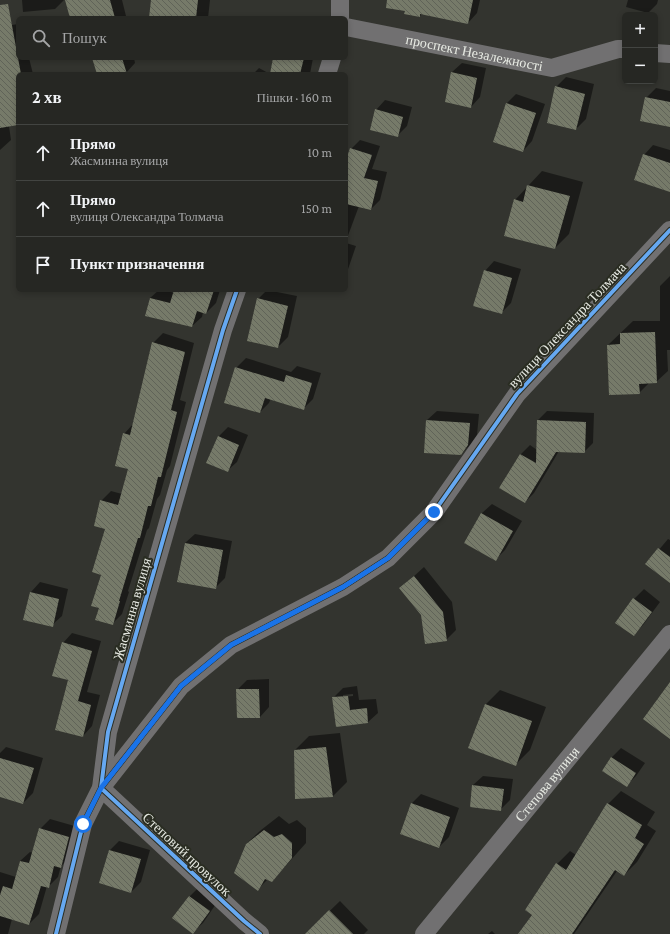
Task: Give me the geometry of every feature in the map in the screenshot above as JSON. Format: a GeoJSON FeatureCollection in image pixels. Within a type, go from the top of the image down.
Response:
{"type":"FeatureCollection","features":[{"type":"Feature","properties":{"kind":"street"},"geometry":{"type":"LineString","coordinates":[[340,0],[340,16]]}},
{"type":"Feature","properties":{"kind":"street","name":"проспект Незалежності"},"geometry":{"type":"LineString","coordinates":[[348,28],[552,68],[618,49],[622,50]]}},
{"type":"Feature","properties":{"kind":"street"},"geometry":{"type":"LineString","coordinates":[[658,53],[670,54]]}},
{"type":"Feature","properties":{"kind":"street"},"geometry":{"type":"LineString","coordinates":[[328,72],[331,60]]}},
{"type":"Feature","properties":{"kind":"street","name":"вулиця Олександра Толмача"},"geometry":{"type":"LineString","coordinates":[[101,788],[181,686],[231,645],[343,587],[388,558],[434,512],[517,394],[670,230]]}},
{"type":"Feature","properties":{"kind":"street","name":"Жасминна вулиця"},"geometry":{"type":"LineString","coordinates":[[56,934],[83,824],[101,788],[108,732],[223,330],[236,292]]}},
{"type":"Feature","properties":{"kind":"street","name":"Степова вулиця"},"geometry":{"type":"LineString","coordinates":[[424,934],[670,634]]}},
{"type":"Feature","properties":{"kind":"street","name":"Степовий провулок"},"geometry":{"type":"LineString","coordinates":[[101,788],[244,921],[260,934]]}},
{"type":"Feature","properties":{"kind":"building"},"geometry":{"type":"Polygon","coordinates":[[[65,0],[110,0],[114,16],[69,16],[65,0]]]}},
{"type":"Feature","properties":{"kind":"building"},"geometry":{"type":"Polygon","coordinates":[[[151,0],[198,0],[196,16],[149,16],[151,0]]]}},
{"type":"Feature","properties":{"kind":"building"},"geometry":{"type":"Polygon","coordinates":[[[387,0],[473,0],[468,24],[420,14],[420,17],[404,14],[405,11],[386,8],[387,0]]]}},
{"type":"Feature","properties":{"kind":"building"},"geometry":{"type":"Polygon","coordinates":[[[8,4],[16,47],[16,60],[18,60],[21,72],[16,72],[16,125],[0,128],[0,5],[8,4]]]}},
{"type":"Feature","properties":{"kind":"building"},"geometry":{"type":"Polygon","coordinates":[[[93,60],[123,60],[126,72],[96,72],[93,60]]]}},
{"type":"Feature","properties":{"kind":"building"},"geometry":{"type":"Polygon","coordinates":[[[273,60],[304,60],[300,72],[270,72],[273,60]]]}},
{"type":"Feature","properties":{"kind":"building"},"geometry":{"type":"Polygon","coordinates":[[[451,72],[477,78],[471,108],[445,102],[451,72]]]}},
{"type":"Feature","properties":{"kind":"building"},"geometry":{"type":"Polygon","coordinates":[[[555,86],[585,94],[576,130],[547,123],[555,86]]]}},
{"type":"Feature","properties":{"kind":"building"},"geometry":{"type":"Polygon","coordinates":[[[645,97],[670,102],[670,127],[640,121],[645,97]]]}},
{"type":"Feature","properties":{"kind":"building"},"geometry":{"type":"Polygon","coordinates":[[[506,103],[536,113],[523,152],[493,142],[506,103]]]}},
{"type":"Feature","properties":{"kind":"building"},"geometry":{"type":"Polygon","coordinates":[[[375,109],[403,117],[398,137],[370,130],[375,109]]]}},
{"type":"Feature","properties":{"kind":"building"},"geometry":{"type":"Polygon","coordinates":[[[350,148],[372,155],[364,178],[378,181],[371,210],[348,204],[348,154],[350,148]]]}},
{"type":"Feature","properties":{"kind":"building"},"geometry":{"type":"Polygon","coordinates":[[[643,154],[670,163],[670,192],[634,180],[643,154]]]}},
{"type":"Feature","properties":{"kind":"building"},"geometry":{"type":"Polygon","coordinates":[[[527,185],[570,196],[555,249],[504,236],[514,199],[523,202],[527,185]]]}},
{"type":"Feature","properties":{"kind":"building"},"geometry":{"type":"Polygon","coordinates":[[[484,270],[512,278],[502,314],[473,306],[484,270]]]}},
{"type":"Feature","properties":{"kind":"building"},"geometry":{"type":"Polygon","coordinates":[[[173,292],[213,292],[206,314],[197,311],[192,327],[145,316],[150,298],[170,303],[173,292]]]}},
{"type":"Feature","properties":{"kind":"building"},"geometry":{"type":"Polygon","coordinates":[[[257,298],[288,306],[278,348],[247,341],[257,298]]]}},
{"type":"Feature","properties":{"kind":"building"},"geometry":{"type":"Polygon","coordinates":[[[655,332],[657,383],[639,384],[640,394],[609,395],[607,345],[620,344],[620,333],[655,332]]]}},
{"type":"Feature","properties":{"kind":"building"},"geometry":{"type":"Polygon","coordinates":[[[152,342],[185,352],[171,410],[177,412],[161,477],[158,477],[151,506],[148,506],[140,538],[138,538],[113,625],[95,620],[99,608],[91,606],[101,575],[92,572],[105,529],[94,526],[100,500],[118,505],[128,469],[115,466],[123,433],[130,435],[152,342]]]}},
{"type":"Feature","properties":{"kind":"building"},"geometry":{"type":"Polygon","coordinates":[[[235,367],[284,382],[286,375],[312,383],[304,410],[265,398],[260,413],[224,403],[235,367]]]}},
{"type":"Feature","properties":{"kind":"building"},"geometry":{"type":"Polygon","coordinates":[[[426,420],[470,423],[468,445],[461,455],[424,453],[426,420]]]}},
{"type":"Feature","properties":{"kind":"building"},"geometry":{"type":"Polygon","coordinates":[[[537,420],[586,422],[585,453],[556,452],[525,503],[499,488],[520,454],[536,463],[537,420]]]}},
{"type":"Feature","properties":{"kind":"building"},"geometry":{"type":"Polygon","coordinates":[[[218,436],[239,445],[228,472],[206,463],[218,436]]]}},
{"type":"Feature","properties":{"kind":"building"},"geometry":{"type":"Polygon","coordinates":[[[481,513],[513,531],[496,561],[464,543],[481,513]]]}},
{"type":"Feature","properties":{"kind":"building"},"geometry":{"type":"Polygon","coordinates":[[[185,543],[223,550],[216,589],[177,582],[185,543]]]}},
{"type":"Feature","properties":{"kind":"building"},"geometry":{"type":"Polygon","coordinates":[[[658,548],[670,557],[670,583],[645,564],[658,548]]]}},
{"type":"Feature","properties":{"kind":"building"},"geometry":{"type":"Polygon","coordinates":[[[414,576],[443,612],[447,641],[425,644],[421,615],[399,588],[414,576]]]}},
{"type":"Feature","properties":{"kind":"building"},"geometry":{"type":"Polygon","coordinates":[[[30,592],[59,599],[53,627],[23,620],[30,592]]]}},
{"type":"Feature","properties":{"kind":"building"},"geometry":{"type":"Polygon","coordinates":[[[633,598],[652,612],[634,636],[615,623],[633,598]]]}},
{"type":"Feature","properties":{"kind":"building"},"geometry":{"type":"Polygon","coordinates":[[[62,642],[92,651],[78,701],[91,705],[83,737],[55,730],[68,680],[52,676],[62,642]]]}},
{"type":"Feature","properties":{"kind":"building"},"geometry":{"type":"Polygon","coordinates":[[[670,682],[670,739],[643,719],[670,682]]]}},
{"type":"Feature","properties":{"kind":"building"},"geometry":{"type":"Polygon","coordinates":[[[236,689],[259,689],[260,718],[237,718],[236,689]]]}},
{"type":"Feature","properties":{"kind":"building"},"geometry":{"type":"Polygon","coordinates":[[[348,696],[350,710],[367,708],[368,723],[336,727],[332,697],[348,696]]]}},
{"type":"Feature","properties":{"kind":"building"},"geometry":{"type":"Polygon","coordinates":[[[485,704],[532,721],[516,766],[468,748],[485,704]]]}},
{"type":"Feature","properties":{"kind":"building"},"geometry":{"type":"Polygon","coordinates":[[[326,747],[333,797],[295,799],[294,750],[326,747]]]}},
{"type":"Feature","properties":{"kind":"building"},"geometry":{"type":"Polygon","coordinates":[[[611,757],[636,773],[627,787],[602,771],[611,757]]]}},
{"type":"Feature","properties":{"kind":"building"},"geometry":{"type":"Polygon","coordinates":[[[0,758],[34,768],[23,804],[0,797],[0,758]]]}},
{"type":"Feature","properties":{"kind":"building"},"geometry":{"type":"Polygon","coordinates":[[[472,785],[504,789],[501,811],[470,807],[472,785]]]}},
{"type":"Feature","properties":{"kind":"building"},"geometry":{"type":"Polygon","coordinates":[[[411,803],[450,817],[439,848],[400,834],[411,803]]]}},
{"type":"Feature","properties":{"kind":"building"},"geometry":{"type":"Polygon","coordinates":[[[607,803],[642,825],[635,838],[644,844],[624,876],[615,870],[572,934],[518,934],[532,915],[525,910],[556,863],[566,870],[607,803]]]}},
{"type":"Feature","properties":{"kind":"building"},"geometry":{"type":"Polygon","coordinates":[[[39,828],[69,837],[61,868],[54,866],[49,888],[41,886],[29,925],[0,916],[0,895],[3,886],[12,889],[20,861],[29,863],[39,828]]]}},
{"type":"Feature","properties":{"kind":"building"},"geometry":{"type":"Polygon","coordinates":[[[264,830],[274,837],[282,834],[292,843],[292,858],[272,882],[265,879],[258,891],[234,873],[246,844],[264,830]]]}},
{"type":"Feature","properties":{"kind":"building"},"geometry":{"type":"Polygon","coordinates":[[[109,850],[141,859],[131,893],[99,883],[109,850]]]}},
{"type":"Feature","properties":{"kind":"building"},"geometry":{"type":"Polygon","coordinates":[[[189,896],[210,911],[193,934],[172,918],[189,896]]]}},
{"type":"Feature","properties":{"kind":"building"},"geometry":{"type":"Polygon","coordinates":[[[329,910],[353,934],[305,934],[329,910]]]}},
{"type":"Feature","properties":{"kind":"cycle path"},"geometry":{"type":"LineString","coordinates":[[260,934],[244,921],[101,788],[181,686],[231,645],[343,587],[388,558],[434,512],[517,394],[670,230]]}},
{"type":"Feature","properties":{"kind":"cycle path"},"geometry":{"type":"LineString","coordinates":[[56,934],[83,824],[101,788],[108,732],[223,330],[236,292]]}},
{"type":"Feature","properties":{"kind":"route"},"geometry":{"type":"LineString","coordinates":[[83,824],[96,801],[101,788],[181,686],[231,645],[343,587],[388,558],[434,512]]}}]}
